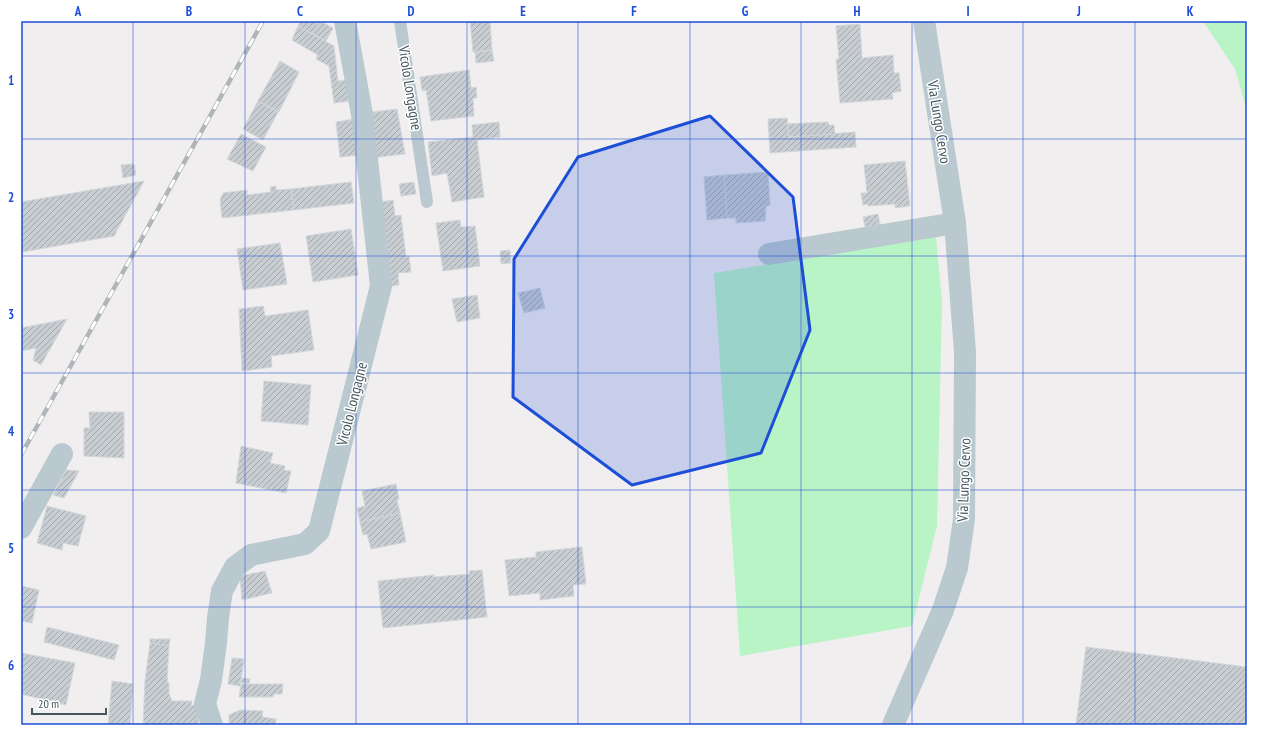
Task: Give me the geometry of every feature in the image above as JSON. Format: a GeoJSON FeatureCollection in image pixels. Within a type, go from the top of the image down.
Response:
{"type":"FeatureCollection","features":[{"type":"Feature","properties":{"kind":"street","name":"Vicolo Longagne"},"geometry":{"type":"LineString","coordinates":[[212,725],[205,704],[216,643],[222,591],[235,567],[251,555],[305,544],[319,531],[381,286],[362,114],[345,21]]}},
{"type":"Feature","properties":{"kind":"street","name":"Via Lungo Cervo"},"geometry":{"type":"LineString","coordinates":[[893,725],[943,610],[956,568],[964,519],[965,352],[954,223],[924,21]]}},
{"type":"Feature","properties":{"kind":"street"},"geometry":{"type":"LineString","coordinates":[[769,254],[954,223]]}},
{"type":"Feature","properties":{"kind":"street"},"geometry":{"type":"LineString","coordinates":[[21,528],[62,454]]}},
{"type":"Feature","properties":{"kind":"lane","name":"Vicolo Longagne"},"geometry":{"type":"LineString","coordinates":[[400,21],[427,202]]}},
{"type":"Feature","properties":{"kind":"highlighted area"},"geometry":{"type":"Polygon","coordinates":[[[710,116],[793,197],[810,330],[761,453],[632,485],[513,397],[514,259],[578,157],[710,116]]]}},
{"type":"Feature","properties":{"kind":"green space"},"geometry":{"type":"Polygon","coordinates":[[[1203,21],[1247,21],[1247,111],[1235,69],[1203,21]]]}},
{"type":"Feature","properties":{"kind":"green space"},"geometry":{"type":"Polygon","coordinates":[[[936,237],[942,301],[937,526],[912,626],[740,656],[714,273],[936,237]]]}},
{"type":"Feature","properties":{"kind":"building"},"geometry":{"type":"Polygon","coordinates":[[[301,21],[320,21],[313,34],[298,26],[301,21]]]}},
{"type":"Feature","properties":{"kind":"building"},"geometry":{"type":"Polygon","coordinates":[[[320,21],[333,28],[326,41],[313,34],[320,21]]]}},
{"type":"Feature","properties":{"kind":"building"},"geometry":{"type":"Polygon","coordinates":[[[470,21],[490,21],[492,50],[473,52],[470,21]]]}},
{"type":"Feature","properties":{"kind":"building"},"geometry":{"type":"Polygon","coordinates":[[[860,24],[862,58],[893,55],[894,73],[899,73],[901,91],[892,93],[893,99],[840,103],[836,59],[839,59],[836,26],[860,24]]]}},
{"type":"Feature","properties":{"kind":"building"},"geometry":{"type":"Polygon","coordinates":[[[298,26],[334,46],[338,81],[347,80],[350,101],[334,103],[329,66],[316,59],[318,55],[292,40],[298,26]]]}},
{"type":"Feature","properties":{"kind":"building"},"geometry":{"type":"Polygon","coordinates":[[[492,50],[494,61],[476,63],[475,52],[492,50]]]}},
{"type":"Feature","properties":{"kind":"building"},"geometry":{"type":"Polygon","coordinates":[[[280,61],[299,72],[279,112],[258,101],[280,61]]]}},
{"type":"Feature","properties":{"kind":"building"},"geometry":{"type":"Polygon","coordinates":[[[469,70],[471,88],[476,87],[477,98],[473,98],[474,116],[431,121],[426,90],[422,91],[420,77],[469,70]]]}},
{"type":"Feature","properties":{"kind":"building"},"geometry":{"type":"Polygon","coordinates":[[[258,101],[278,112],[263,140],[243,129],[258,101]]]}},
{"type":"Feature","properties":{"kind":"building"},"geometry":{"type":"Polygon","coordinates":[[[397,109],[405,154],[370,158],[373,112],[397,109]]]}},
{"type":"Feature","properties":{"kind":"building"},"geometry":{"type":"Polygon","coordinates":[[[787,118],[789,137],[855,132],[856,147],[770,153],[768,119],[787,118]]]}},
{"type":"Feature","properties":{"kind":"building"},"geometry":{"type":"Polygon","coordinates":[[[354,119],[358,155],[340,157],[336,122],[354,119]]]}},
{"type":"Feature","properties":{"kind":"building"},"geometry":{"type":"Polygon","coordinates":[[[499,122],[500,137],[477,140],[484,197],[452,202],[447,173],[432,176],[428,142],[473,137],[472,125],[499,122]]]}},
{"type":"Feature","properties":{"kind":"building"},"geometry":{"type":"Polygon","coordinates":[[[828,122],[829,125],[834,125],[835,134],[789,137],[787,124],[828,122]]]}},
{"type":"Feature","properties":{"kind":"building"},"geometry":{"type":"Polygon","coordinates":[[[241,134],[266,147],[253,171],[227,159],[241,134]]]}},
{"type":"Feature","properties":{"kind":"building"},"geometry":{"type":"Polygon","coordinates":[[[905,161],[910,206],[895,208],[895,204],[863,205],[861,193],[867,193],[864,165],[905,161]]]}},
{"type":"Feature","properties":{"kind":"building"},"geometry":{"type":"Polygon","coordinates":[[[134,164],[136,175],[123,178],[121,165],[134,164]]]}},
{"type":"Feature","properties":{"kind":"building"},"geometry":{"type":"Polygon","coordinates":[[[768,172],[770,205],[766,206],[765,221],[736,223],[736,218],[727,218],[724,175],[768,172]]]}},
{"type":"Feature","properties":{"kind":"building"},"geometry":{"type":"Polygon","coordinates":[[[724,175],[727,218],[707,220],[704,177],[724,175]]]}},
{"type":"Feature","properties":{"kind":"building"},"geometry":{"type":"Polygon","coordinates":[[[144,181],[114,236],[22,252],[21,202],[144,181]]]}},
{"type":"Feature","properties":{"kind":"building"},"geometry":{"type":"Polygon","coordinates":[[[351,182],[354,203],[294,210],[291,189],[351,182]]]}},
{"type":"Feature","properties":{"kind":"building"},"geometry":{"type":"Polygon","coordinates":[[[414,182],[416,194],[401,196],[399,184],[414,182]]]}},
{"type":"Feature","properties":{"kind":"building"},"geometry":{"type":"Polygon","coordinates":[[[276,186],[276,190],[291,189],[294,210],[222,218],[220,200],[223,193],[247,190],[247,195],[271,192],[270,187],[276,186]]]}},
{"type":"Feature","properties":{"kind":"building"},"geometry":{"type":"Polygon","coordinates":[[[393,200],[395,216],[401,215],[406,257],[409,256],[411,272],[398,273],[399,285],[385,287],[375,203],[393,200]]]}},
{"type":"Feature","properties":{"kind":"building"},"geometry":{"type":"Polygon","coordinates":[[[878,214],[880,225],[865,227],[863,217],[878,214]]]}},
{"type":"Feature","properties":{"kind":"building"},"geometry":{"type":"Polygon","coordinates":[[[460,220],[461,227],[475,226],[480,266],[443,271],[436,223],[460,220]]]}},
{"type":"Feature","properties":{"kind":"building"},"geometry":{"type":"Polygon","coordinates":[[[351,229],[358,275],[313,282],[306,236],[351,229]]]}},
{"type":"Feature","properties":{"kind":"building"},"geometry":{"type":"Polygon","coordinates":[[[280,243],[287,284],[243,290],[237,249],[280,243]]]}},
{"type":"Feature","properties":{"kind":"building"},"geometry":{"type":"Polygon","coordinates":[[[510,250],[511,263],[501,264],[500,251],[510,250]]]}},
{"type":"Feature","properties":{"kind":"building"},"geometry":{"type":"Polygon","coordinates":[[[540,288],[545,308],[524,313],[518,293],[540,288]]]}},
{"type":"Feature","properties":{"kind":"building"},"geometry":{"type":"Polygon","coordinates":[[[477,295],[480,318],[457,322],[452,299],[477,295]]]}},
{"type":"Feature","properties":{"kind":"building"},"geometry":{"type":"Polygon","coordinates":[[[263,306],[265,316],[308,310],[314,350],[271,356],[272,367],[242,371],[239,309],[263,306]]]}},
{"type":"Feature","properties":{"kind":"building"},"geometry":{"type":"Polygon","coordinates":[[[67,319],[41,365],[33,360],[36,348],[21,351],[21,328],[67,319]]]}},
{"type":"Feature","properties":{"kind":"building"},"geometry":{"type":"Polygon","coordinates":[[[264,381],[311,385],[308,425],[261,421],[264,381]]]}},
{"type":"Feature","properties":{"kind":"building"},"geometry":{"type":"Polygon","coordinates":[[[89,412],[124,412],[124,458],[84,456],[84,428],[90,428],[89,412]]]}},
{"type":"Feature","properties":{"kind":"building"},"geometry":{"type":"Polygon","coordinates":[[[241,446],[273,453],[270,463],[285,466],[284,470],[291,471],[286,493],[236,483],[241,446]]]}},
{"type":"Feature","properties":{"kind":"building"},"geometry":{"type":"Polygon","coordinates":[[[66,470],[79,471],[64,498],[53,495],[66,470]]]}},
{"type":"Feature","properties":{"kind":"building"},"geometry":{"type":"Polygon","coordinates":[[[396,484],[400,513],[360,522],[357,508],[365,506],[362,491],[396,484]]]}},
{"type":"Feature","properties":{"kind":"building"},"geometry":{"type":"Polygon","coordinates":[[[47,506],[86,516],[78,546],[63,543],[62,550],[37,543],[47,506]]]}},
{"type":"Feature","properties":{"kind":"building"},"geometry":{"type":"Polygon","coordinates":[[[400,513],[406,542],[371,549],[367,534],[363,535],[360,522],[400,513]]]}},
{"type":"Feature","properties":{"kind":"building"},"geometry":{"type":"Polygon","coordinates":[[[582,547],[586,584],[573,585],[574,596],[540,600],[540,593],[509,596],[505,560],[536,557],[536,552],[582,547]]]}},
{"type":"Feature","properties":{"kind":"building"},"geometry":{"type":"Polygon","coordinates":[[[482,570],[487,617],[383,628],[378,581],[434,575],[434,577],[470,574],[469,571],[482,570]]]}},
{"type":"Feature","properties":{"kind":"building"},"geometry":{"type":"Polygon","coordinates":[[[265,571],[272,593],[242,600],[240,576],[265,571]]]}},
{"type":"Feature","properties":{"kind":"building"},"geometry":{"type":"Polygon","coordinates":[[[21,586],[39,590],[32,623],[21,621],[21,586]]]}},
{"type":"Feature","properties":{"kind":"building"},"geometry":{"type":"Polygon","coordinates":[[[47,627],[119,645],[114,660],[44,642],[47,627]]]}},
{"type":"Feature","properties":{"kind":"building"},"geometry":{"type":"Polygon","coordinates":[[[150,639],[170,639],[169,646],[150,643],[150,639]]]}},
{"type":"Feature","properties":{"kind":"building"},"geometry":{"type":"Polygon","coordinates":[[[150,643],[169,646],[167,682],[169,683],[169,694],[172,701],[192,701],[191,705],[199,706],[198,725],[143,725],[145,681],[150,643]]]}},
{"type":"Feature","properties":{"kind":"building"},"geometry":{"type":"Polygon","coordinates":[[[1086,647],[1247,667],[1247,725],[1076,725],[1086,647]]]}},
{"type":"Feature","properties":{"kind":"building"},"geometry":{"type":"Polygon","coordinates":[[[21,653],[75,663],[66,705],[21,694],[21,653]]]}},
{"type":"Feature","properties":{"kind":"building"},"geometry":{"type":"Polygon","coordinates":[[[232,658],[244,659],[240,686],[228,684],[232,658]]]}},
{"type":"Feature","properties":{"kind":"building"},"geometry":{"type":"Polygon","coordinates":[[[242,678],[250,679],[249,683],[241,683],[242,678]]]}},
{"type":"Feature","properties":{"kind":"building"},"geometry":{"type":"Polygon","coordinates":[[[112,681],[133,684],[130,725],[108,725],[112,681]]]}},
{"type":"Feature","properties":{"kind":"building"},"geometry":{"type":"Polygon","coordinates":[[[241,684],[283,684],[282,694],[274,694],[273,697],[239,697],[241,684]]]}},
{"type":"Feature","properties":{"kind":"building"},"geometry":{"type":"Polygon","coordinates":[[[240,710],[263,711],[262,717],[276,719],[275,725],[229,725],[229,715],[240,710]]]}},
{"type":"Feature","properties":{"kind":"railway"},"geometry":{"type":"LineString","coordinates":[[21,455],[263,21]]}}]}
